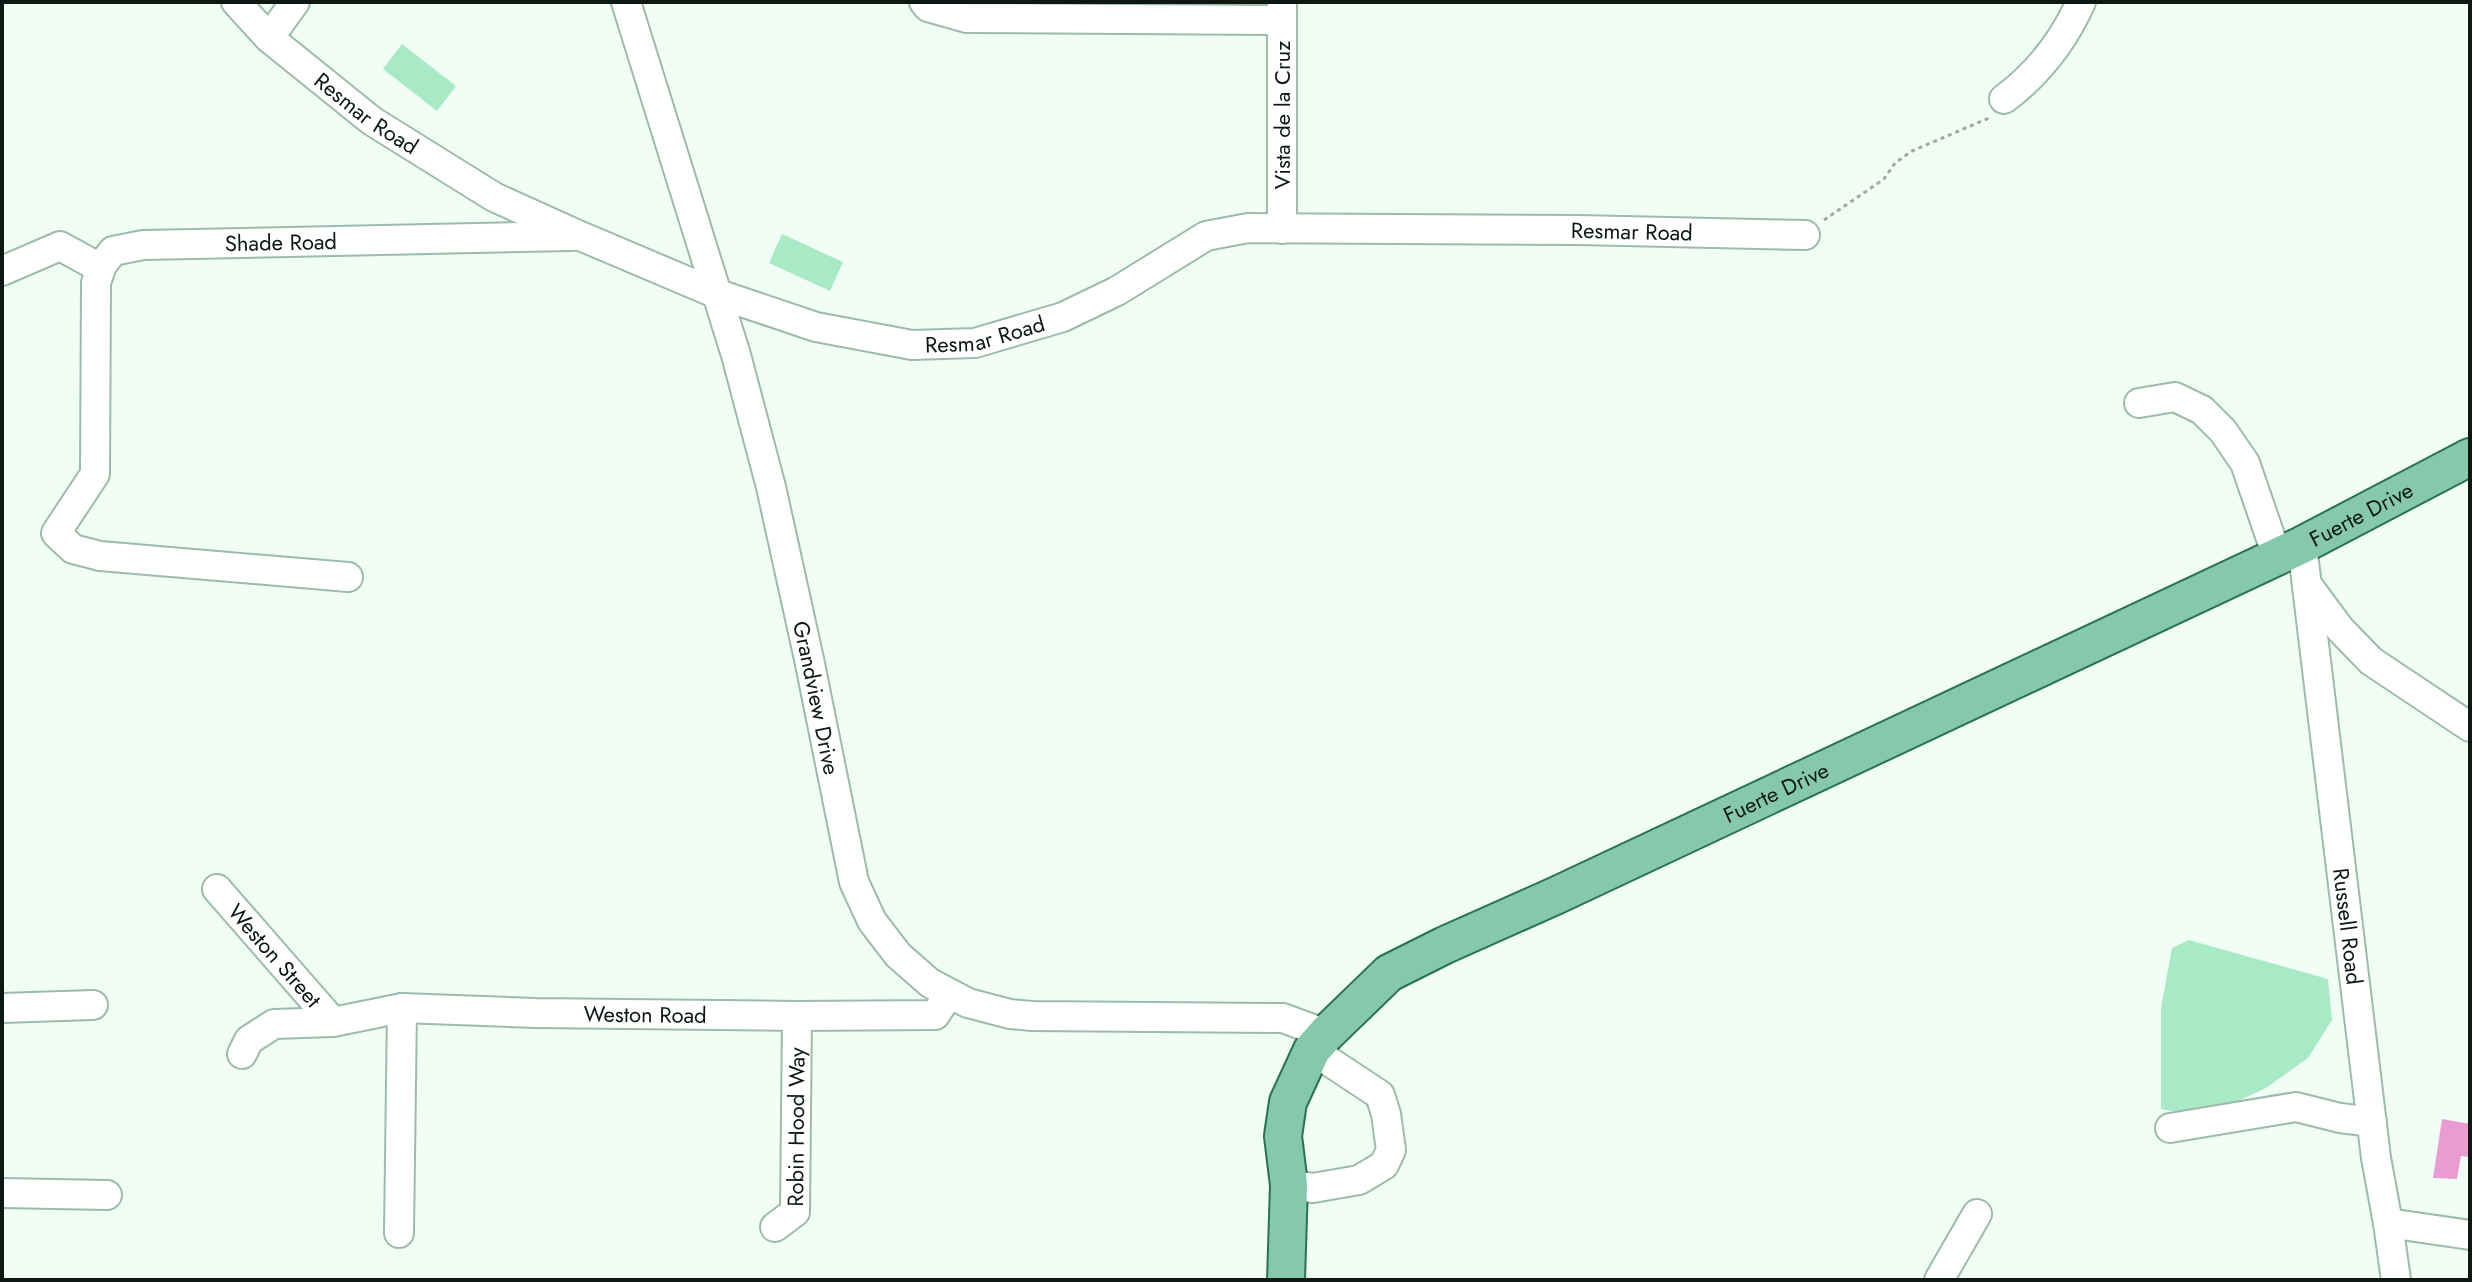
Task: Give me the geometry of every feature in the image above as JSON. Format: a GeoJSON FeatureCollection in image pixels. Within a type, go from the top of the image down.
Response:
{"type":"FeatureCollection","features":[{"type":"Feature","properties":{"kind":"main road","name":"Fuerte Drive"},"geometry":{"type":"LineString","coordinates":[[1286,1280],[1289,1185],[1283,1136],[1288,1102],[1319,1042],[1389,973],[2290,551],[2470,457]]}},
{"type":"Feature","properties":{"kind":"street","name":"Resmar Road"},"geometry":{"type":"LineString","coordinates":[[236,2],[269,38],[372,121],[494,197],[715,293],[816,327],[912,345],[975,343],[1063,317],[1117,291],[1206,236],[1248,228],[1805,235]]}},
{"type":"Feature","properties":{"kind":"street"},"geometry":{"type":"LineString","coordinates":[[269,38],[295,2]]}},
{"type":"Feature","properties":{"kind":"street","name":"Grandview Drive"},"geometry":{"type":"LineString","coordinates":[[626,2],[736,355],[771,487],[854,882],[862,902],[884,939],[913,970],[968,1003],[1010,1014],[1090,1018],[1283,1018],[1319,1042],[1380,1095],[1391,1150],[1384,1165],[1359,1180],[1313,1188],[1289,1185]]}},
{"type":"Feature","properties":{"kind":"street"},"geometry":{"type":"LineString","coordinates":[[924,2],[928,7],[967,18],[1282,11]]}},
{"type":"Feature","properties":{"kind":"street"},"geometry":{"type":"LineString","coordinates":[[2004,99],[2024,85],[2049,58],[2081,2]]}},
{"type":"Feature","properties":{"kind":"street","name":"Vista de la Cruz"},"geometry":{"type":"LineString","coordinates":[[1282,11],[1282,229]]}},
{"type":"Feature","properties":{"kind":"street","name":"Shade Road"},"geometry":{"type":"LineString","coordinates":[[102,265],[113,251],[143,245],[578,235]]}},
{"type":"Feature","properties":{"kind":"street"},"geometry":{"type":"LineString","coordinates":[[2,271],[60,246],[91,263],[102,265],[96,283],[95,474],[56,533],[73,549],[100,556],[348,577]]}},
{"type":"Feature","properties":{"kind":"street","name":"Russell Road"},"geometry":{"type":"LineString","coordinates":[[2139,403],[2175,397],[2202,410],[2223,431],[2245,463],[2306,583],[2372,1122],[2396,1280]]}},
{"type":"Feature","properties":{"kind":"street"},"geometry":{"type":"LineString","coordinates":[[2306,583],[2340,629],[2371,661],[2470,727]]}},
{"type":"Feature","properties":{"kind":"street","name":"Weston Street"},"geometry":{"type":"LineString","coordinates":[[217,889],[333,1022]]}},
{"type":"Feature","properties":{"kind":"street","name":"Weston Road"},"geometry":{"type":"LineString","coordinates":[[242,1054],[249,1040],[274,1024],[333,1022],[402,1008],[535,1013],[935,1015],[949,994]]}},
{"type":"Feature","properties":{"kind":"street"},"geometry":{"type":"LineString","coordinates":[[2,1008],[93,1005]]}},
{"type":"Feature","properties":{"kind":"street"},"geometry":{"type":"LineString","coordinates":[[399,1233],[402,1008]]}},
{"type":"Feature","properties":{"kind":"street","name":"Robin Hood Way"},"geometry":{"type":"LineString","coordinates":[[775,1227],[795,1212],[797,1016]]}},
{"type":"Feature","properties":{"kind":"street"},"geometry":{"type":"LineString","coordinates":[[2170,1128],[2296,1107],[2372,1122]]}},
{"type":"Feature","properties":{"kind":"street"},"geometry":{"type":"LineString","coordinates":[[2,1193],[107,1195]]}},
{"type":"Feature","properties":{"kind":"street"},"geometry":{"type":"LineString","coordinates":[[1939,1280],[1977,1214]]}},
{"type":"Feature","properties":{"kind":"street"},"geometry":{"type":"LineString","coordinates":[[2414,1280],[2390,1236],[2470,1235]]}},
{"type":"Feature","properties":{"kind":"path"},"geometry":{"type":"LineString","coordinates":[[1805,235],[1884,179],[1895,163],[1912,151],[1982,123],[2004,99]]}},
{"type":"Feature","properties":{"kind":"green space"},"geometry":{"type":"Polygon","coordinates":[[[402,44],[456,86],[437,111],[383,69],[402,44]]]}},
{"type":"Feature","properties":{"kind":"green space"},"geometry":{"type":"Polygon","coordinates":[[[782,234],[843,262],[830,291],[769,263],[782,234]]]}},
{"type":"Feature","properties":{"kind":"green space"},"geometry":{"type":"Polygon","coordinates":[[[2189,940],[2328,979],[2332,1020],[2308,1058],[2266,1088],[2221,1109],[2183,1113],[2161,1109],[2161,1008],[2172,948],[2189,940]]]}},
{"type":"Feature","properties":{"kind":"building"},"geometry":{"type":"Polygon","coordinates":[[[2442,1119],[2470,1124],[2470,1157],[2461,1156],[2457,1179],[2433,1178],[2442,1119]]]}}]}
